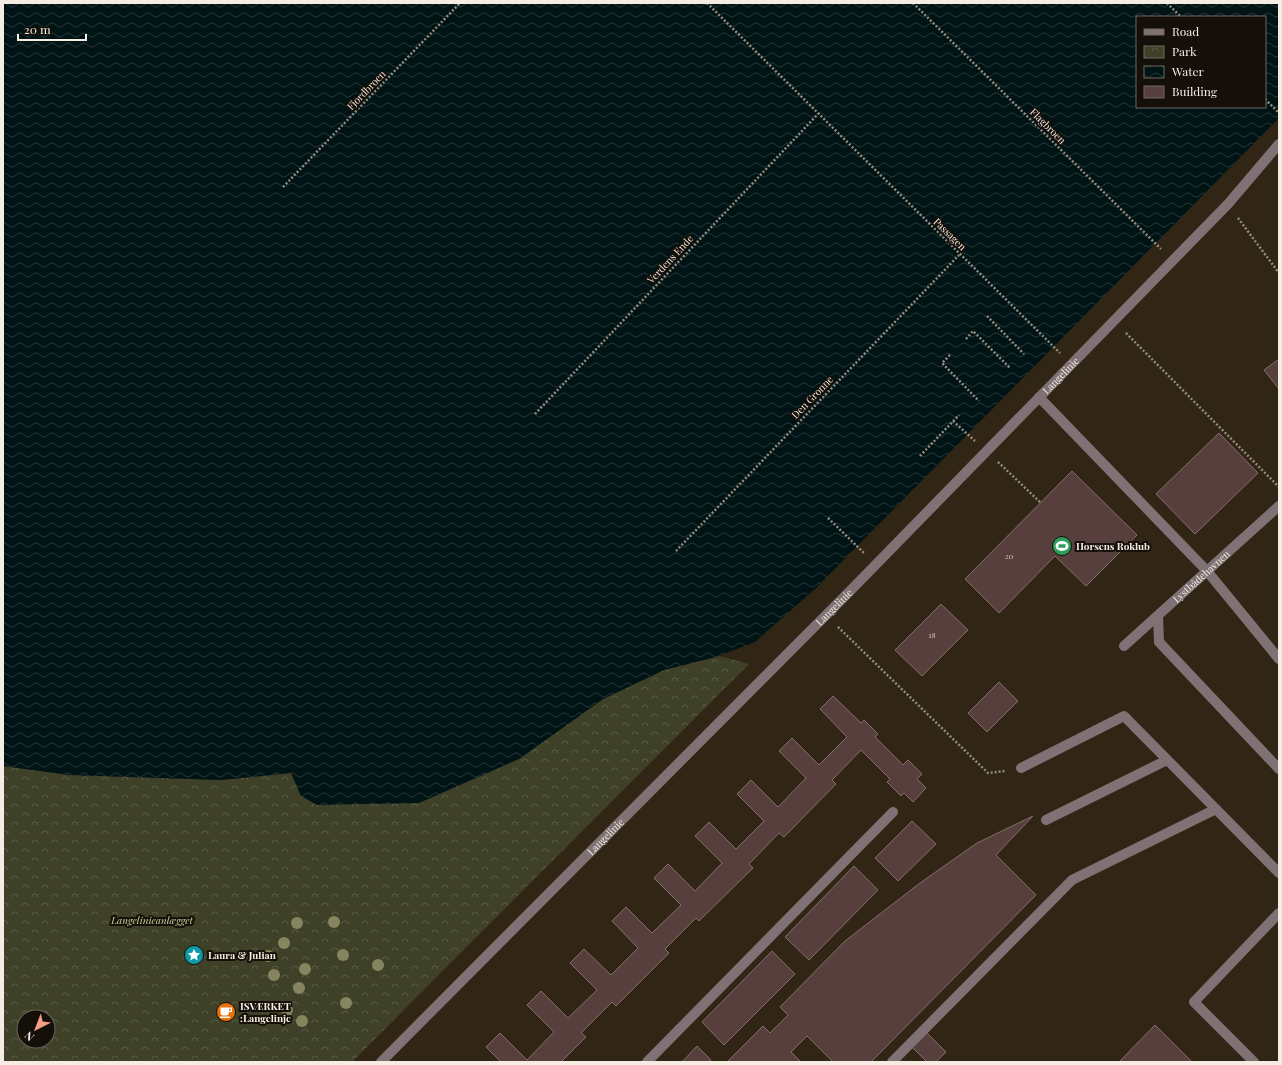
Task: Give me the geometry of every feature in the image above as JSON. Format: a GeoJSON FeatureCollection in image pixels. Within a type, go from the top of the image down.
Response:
{"type":"FeatureCollection","features":[{"type":"Feature","properties":{"kind":"street","name":"Langelinie"},"geometry":{"type":"LineString","coordinates":[[381,1062],[826,616],[1228,204],[1279,144]]}},
{"type":"Feature","properties":{"kind":"street"},"geometry":{"type":"LineString","coordinates":[[1039,397],[1207,571],[1279,659]]}},
{"type":"Feature","properties":{"kind":"street","name":"Lystbådehavnen"},"geometry":{"type":"LineString","coordinates":[[1124,646],[1207,571],[1277,513]]}},
{"type":"Feature","properties":{"kind":"street"},"geometry":{"type":"LineString","coordinates":[[1158,616],[1159,642],[1279,770]]}},
{"type":"Feature","properties":{"kind":"street"},"geometry":{"type":"LineString","coordinates":[[1021,768],[1124,716],[1279,873]]}},
{"type":"Feature","properties":{"kind":"street"},"geometry":{"type":"LineString","coordinates":[[1046,820],[1167,760]]}},
{"type":"Feature","properties":{"kind":"street"},"geometry":{"type":"LineString","coordinates":[[892,1062],[1072,880],[1216,809]]}},
{"type":"Feature","properties":{"kind":"street"},"geometry":{"type":"LineString","coordinates":[[646,1062],[893,812]]}},
{"type":"Feature","properties":{"kind":"street"},"geometry":{"type":"LineString","coordinates":[[1254,1062],[1194,1002],[1279,913]]}},
{"type":"Feature","properties":{"kind":"path","name":"Fjordbroen"},"geometry":{"type":"LineString","coordinates":[[283,187],[460,3]]}},
{"type":"Feature","properties":{"kind":"path","name":"Passagen"},"geometry":{"type":"LineString","coordinates":[[707,3],[960,255],[1072,364]]}},
{"type":"Feature","properties":{"kind":"path","name":"Flagbroen"},"geometry":{"type":"LineString","coordinates":[[913,3],[1173,261]]}},
{"type":"Feature","properties":{"kind":"path"},"geometry":{"type":"LineString","coordinates":[[1167,3],[1180,16]]}},
{"type":"Feature","properties":{"kind":"path"},"geometry":{"type":"LineString","coordinates":[[1266,101],[1279,113]]}},
{"type":"Feature","properties":{"kind":"path","name":"Verdens Ende"},"geometry":{"type":"LineString","coordinates":[[535,414],[818,114]]}},
{"type":"Feature","properties":{"kind":"path"},"geometry":{"type":"LineString","coordinates":[[1228,204],[1279,273]]}},
{"type":"Feature","properties":{"kind":"path","name":"Den Gronne"},"geometry":{"type":"LineString","coordinates":[[676,551],[960,255]]}},
{"type":"Feature","properties":{"kind":"path"},"geometry":{"type":"LineString","coordinates":[[987,316],[1024,354]]}},
{"type":"Feature","properties":{"kind":"path"},"geometry":{"type":"LineString","coordinates":[[1114,321],[1279,487]]}},
{"type":"Feature","properties":{"kind":"path"},"geometry":{"type":"LineString","coordinates":[[966,339],[973,331],[1010,368]]}},
{"type":"Feature","properties":{"kind":"path"},"geometry":{"type":"LineString","coordinates":[[950,355],[942,363],[979,401]]}},
{"type":"Feature","properties":{"kind":"path"},"geometry":{"type":"LineString","coordinates":[[920,456],[960,415]]}},
{"type":"Feature","properties":{"kind":"path"},"geometry":{"type":"LineString","coordinates":[[953,421],[1041,503]]}},
{"type":"Feature","properties":{"kind":"path"},"geometry":{"type":"LineString","coordinates":[[828,518],[862,552]]}},
{"type":"Feature","properties":{"kind":"path"},"geometry":{"type":"LineString","coordinates":[[826,616],[988,773],[1021,768]]}},
{"type":"Feature","properties":{"kind":"green space","name":"Langelinieanlægget"},"geometry":{"type":"Polygon","coordinates":[[[719,656],[749,664],[352,1062],[3,1062],[3,766],[70,775],[222,780],[291,773],[301,796],[519,759],[603,699],[664,670],[719,656]]]}},
{"type":"Feature","properties":{"kind":"water"},"geometry":{"type":"Polygon","coordinates":[[[3,3],[1279,3],[1279,118],[815,589],[755,642],[719,656],[664,670],[603,699],[519,759],[419,803],[317,805],[301,796],[291,773],[222,780],[70,775],[3,766],[3,3]]]}},
{"type":"Feature","properties":{"kind":"building"},"geometry":{"type":"Polygon","coordinates":[[[1279,359],[1279,389],[1264,370],[1279,359]]]}},
{"type":"Feature","properties":{"kind":"building"},"geometry":{"type":"Polygon","coordinates":[[[1219,433],[1258,473],[1195,534],[1156,494],[1219,433]]]}},
{"type":"Feature","properties":{"kind":"building","name":"Horsens Roklub"},"geometry":{"type":"Polygon","coordinates":[[[1072,471],[1137,535],[1086,586],[1055,556],[999,613],[965,579],[1072,471]]]}},
{"type":"Feature","properties":{"kind":"building"},"geometry":{"type":"Polygon","coordinates":[[[941,604],[968,630],[922,676],[895,650],[941,604]]]}},
{"type":"Feature","properties":{"kind":"building"},"geometry":{"type":"Polygon","coordinates":[[[999,682],[1018,701],[987,732],[968,713],[999,682]]]}},
{"type":"Feature","properties":{"kind":"building"},"geometry":{"type":"Polygon","coordinates":[[[833,696],[861,723],[864,720],[878,734],[875,737],[903,765],[908,760],[922,774],[917,779],[926,788],[913,802],[904,793],[901,796],[887,782],[890,779],[861,750],[832,780],[836,784],[784,837],[779,833],[749,864],[753,868],[699,921],[696,918],[665,949],[669,953],[616,1006],[612,1002],[581,1033],[586,1037],[561,1062],[501,1062],[486,1047],[500,1033],[527,1060],[554,1032],[527,1005],[541,991],[568,1018],[597,990],[570,963],[584,949],[611,975],[638,948],[612,921],[626,907],[652,933],[681,905],[654,878],[668,864],[695,891],[722,863],[695,836],[709,822],[736,849],[764,821],[737,794],[751,780],[778,807],[806,778],[779,751],[792,738],[819,765],[847,737],[820,709],[833,696]]]}},
{"type":"Feature","properties":{"kind":"building"},"geometry":{"type":"Polygon","coordinates":[[[1033,816],[996,855],[1036,895],[871,1062],[833,1062],[807,1036],[791,1052],[801,1062],[727,1062],[763,1026],[770,1033],[788,1015],[780,1007],[845,941],[920,883],[977,843],[1033,816]]]}},
{"type":"Feature","properties":{"kind":"building"},"geometry":{"type":"Polygon","coordinates":[[[912,821],[936,844],[898,881],[875,858],[912,821]]]}},
{"type":"Feature","properties":{"kind":"building"},"geometry":{"type":"Polygon","coordinates":[[[854,866],[878,890],[809,960],[785,937],[854,866]]]}},
{"type":"Feature","properties":{"kind":"building"},"geometry":{"type":"Polygon","coordinates":[[[772,951],[795,974],[724,1045],[702,1022],[772,951]]]}},
{"type":"Feature","properties":{"kind":"building"},"geometry":{"type":"Polygon","coordinates":[[[1155,1025],[1192,1062],[1119,1062],[1155,1025]]]}},
{"type":"Feature","properties":{"kind":"building"},"geometry":{"type":"Polygon","coordinates":[[[926,1032],[946,1052],[936,1062],[927,1062],[911,1046],[926,1032]]]}},
{"type":"Feature","properties":{"kind":"building"},"geometry":{"type":"Polygon","coordinates":[[[697,1046],[711,1060],[708,1062],[682,1062],[697,1046]]]}},
{"type":"Feature","properties":{"kind":"place","name":"Horsens Roklub"},"geometry":{"type":"Point","coordinates":[1062,546]}},
{"type":"Feature","properties":{"kind":"place","name":"Laura & Julian"},"geometry":{"type":"Point","coordinates":[194,955]}},
{"type":"Feature","properties":{"kind":"place","name":"ISVÆRKET :Langelinje"},"geometry":{"type":"Point","coordinates":[226,1012]}}]}
